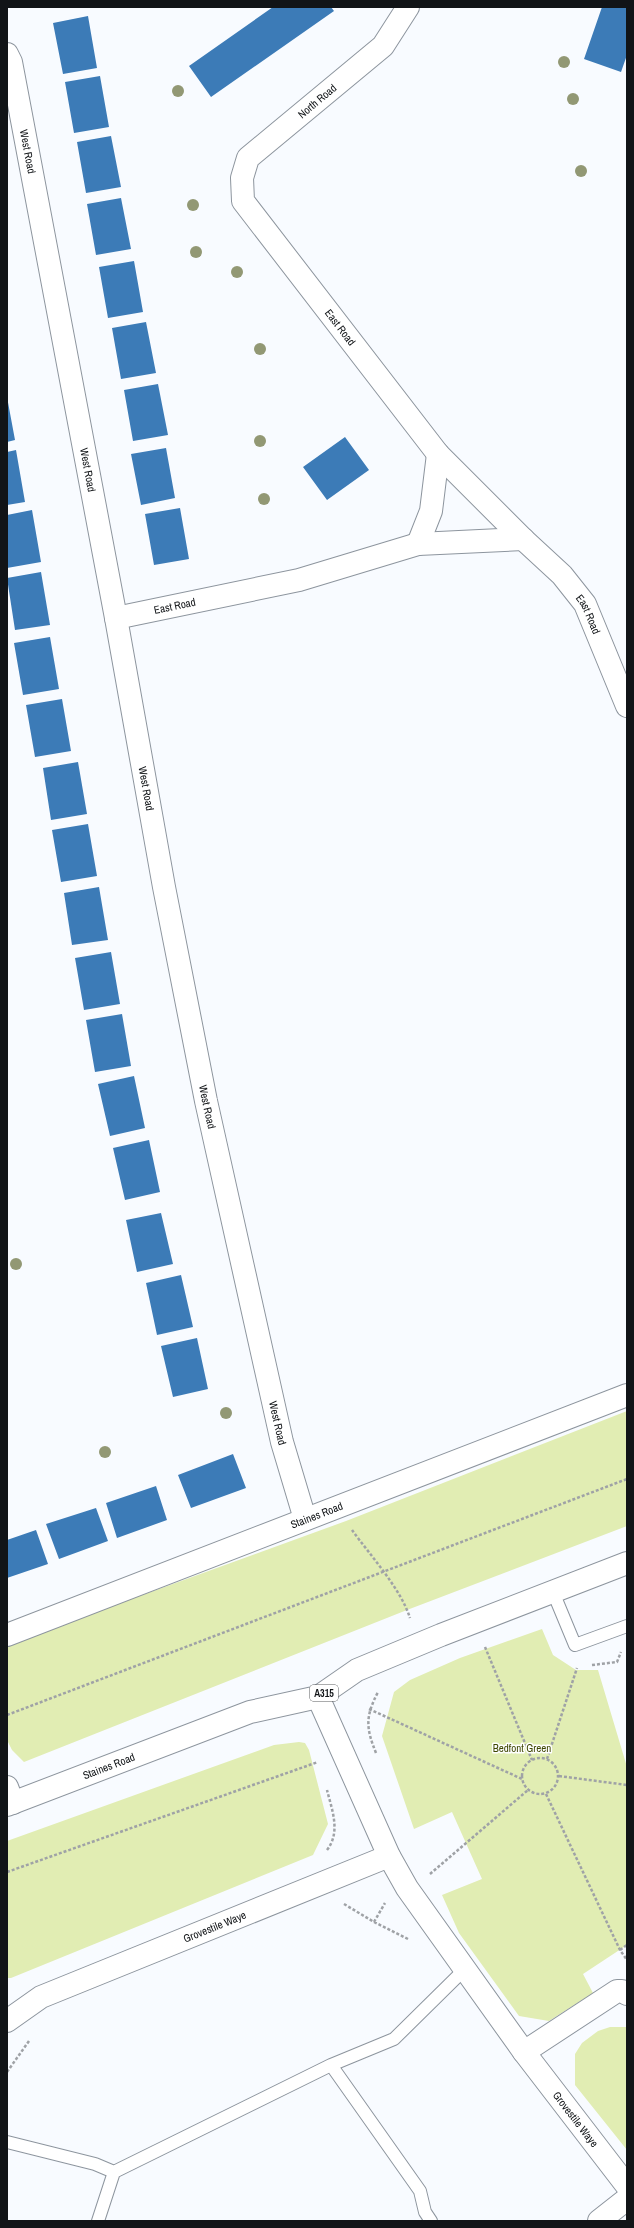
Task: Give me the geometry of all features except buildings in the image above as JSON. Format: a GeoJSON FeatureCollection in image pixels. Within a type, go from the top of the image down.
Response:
{"type":"FeatureCollection","features":[{"type":"Feature","properties":{"kind":"street","name":"North Road"},"geometry":{"type":"LineString","coordinates":[[243,201],[242,178],[248,158],[383,46],[408,7]]}},
{"type":"Feature","properties":{"kind":"street","name":"West Road"},"geometry":{"type":"LineString","coordinates":[[7,54],[11,62],[116,618],[164,888],[206,1101],[282,1442],[305,1519]]}},
{"type":"Feature","properties":{"kind":"street","name":"East Road"},"geometry":{"type":"LineString","coordinates":[[243,201],[438,454],[523,539],[562,574],[585,604],[627,706]]}},
{"type":"Feature","properties":{"kind":"street"},"geometry":{"type":"LineString","coordinates":[[418,544],[431,511],[438,454]]}},
{"type":"Feature","properties":{"kind":"street","name":"East Road"},"geometry":{"type":"LineString","coordinates":[[116,618],[300,580],[418,544],[523,539]]}},
{"type":"Feature","properties":{"kind":"street","name":"Staines Road"},"geometry":{"type":"LineString","coordinates":[[7,1635],[627,1395]]}},
{"type":"Feature","properties":{"kind":"street","name":"Staines Road"},"geometry":{"type":"LineString","coordinates":[[9,1798],[250,1712],[318,1697],[357,1670],[441,1635],[627,1563]]}},
{"type":"Feature","properties":{"kind":"street","name":"Grovestile Waye"},"geometry":{"type":"LineString","coordinates":[[318,1697],[389,1856],[407,1888],[524,2052],[627,2186]]}},
{"type":"Feature","properties":{"kind":"street","name":"Grovestile Waye"},"geometry":{"type":"LineString","coordinates":[[7,2021],[40,1997],[389,1856]]}},
{"type":"Feature","properties":{"kind":"street"},"geometry":{"type":"LineString","coordinates":[[524,2052],[617,1992],[627,1994]]}},
{"type":"Feature","properties":{"kind":"street"},"geometry":{"type":"LineString","coordinates":[[599,2221],[627,2200]]}},
{"type":"Feature","properties":{"kind":"lane"},"geometry":{"type":"LineString","coordinates":[[554,1592],[574,1645],[627,1626]]}},
{"type":"Feature","properties":{"kind":"lane"},"geometry":{"type":"LineString","coordinates":[[98,2221],[114,2172],[331,2065],[394,2039],[465,1969]]}},
{"type":"Feature","properties":{"kind":"lane"},"geometry":{"type":"LineString","coordinates":[[331,2065],[420,2191],[425,2212],[431,2221]]}},
{"type":"Feature","properties":{"kind":"lane"},"geometry":{"type":"LineString","coordinates":[[7,2142],[95,2164],[114,2172]]}},
{"type":"Feature","properties":{"kind":"path"},"geometry":{"type":"LineString","coordinates":[[7,1715],[627,1478]]}},
{"type":"Feature","properties":{"kind":"path"},"geometry":{"type":"LineString","coordinates":[[336,1508],[382,1572],[392,1583],[407,1610],[410,1620]]}},
{"type":"Feature","properties":{"kind":"path"},"geometry":{"type":"LineString","coordinates":[[484,1644],[532,1760]]}},
{"type":"Feature","properties":{"kind":"path"},"geometry":{"type":"LineString","coordinates":[[547,1759],[577,1666]]}},
{"type":"Feature","properties":{"kind":"path"},"geometry":{"type":"LineString","coordinates":[[378,1760],[368,1731],[369,1708],[379,1690]]}},
{"type":"Feature","properties":{"kind":"path"},"geometry":{"type":"LineString","coordinates":[[369,1708],[522,1779],[528,1790],[540,1795],[546,1794],[555,1787],[559,1776],[555,1765],[547,1759],[540,1757],[532,1760],[524,1766],[522,1779]]}},
{"type":"Feature","properties":{"kind":"path"},"geometry":{"type":"LineString","coordinates":[[319,1756],[322,1768]]}},
{"type":"Feature","properties":{"kind":"path"},"geometry":{"type":"LineString","coordinates":[[7,1872],[320,1761]]}},
{"type":"Feature","properties":{"kind":"path"},"geometry":{"type":"LineString","coordinates":[[559,1776],[627,1785]]}},
{"type":"Feature","properties":{"kind":"path"},"geometry":{"type":"LineString","coordinates":[[325,1853],[332,1844],[336,1824],[327,1789]]}},
{"type":"Feature","properties":{"kind":"path"},"geometry":{"type":"LineString","coordinates":[[427,1876],[528,1790]]}},
{"type":"Feature","properties":{"kind":"path"},"geometry":{"type":"LineString","coordinates":[[546,1794],[620,1950],[627,1960]]}},
{"type":"Feature","properties":{"kind":"path"},"geometry":{"type":"LineString","coordinates":[[337,1900],[374,1922],[412,1941]]}},
{"type":"Feature","properties":{"kind":"path"},"geometry":{"type":"LineString","coordinates":[[374,1922],[386,1900],[391,1907]]}},
{"type":"Feature","properties":{"kind":"path"},"geometry":{"type":"LineString","coordinates":[[620,1950],[627,1945]]}},
{"type":"Feature","properties":{"kind":"path"},"geometry":{"type":"LineString","coordinates":[[7,2072],[32,2036]]}},
{"type":"Feature","properties":{"kind":"green space"},"geometry":{"type":"Polygon","coordinates":[[[627,1411],[627,1526],[407,1610],[24,1762],[12,1750],[7,1740],[7,1648],[16,1641],[346,1521],[627,1411]]]}},
{"type":"Feature","properties":{"kind":"green space","name":"Bedfont Green"},"geometry":{"type":"Polygon","coordinates":[[[542,1629],[553,1655],[576,1670],[598,1670],[627,1767],[627,1945],[583,1974],[593,1993],[549,2021],[519,2016],[459,1933],[442,1895],[482,1879],[452,1812],[414,1829],[382,1736],[394,1692],[410,1680],[460,1658],[542,1629]]]}},
{"type":"Feature","properties":{"kind":"green space"},"geometry":{"type":"Polygon","coordinates":[[[299,1742],[305,1743],[309,1750],[328,1824],[313,1855],[11,1978],[7,1978],[7,1841],[274,1745],[299,1742]]]}},
{"type":"Feature","properties":{"kind":"green space"},"geometry":{"type":"Polygon","coordinates":[[[610,2027],[627,2027],[627,2150],[575,2085],[575,2054],[582,2043],[598,2031],[610,2027]]]}}]}
